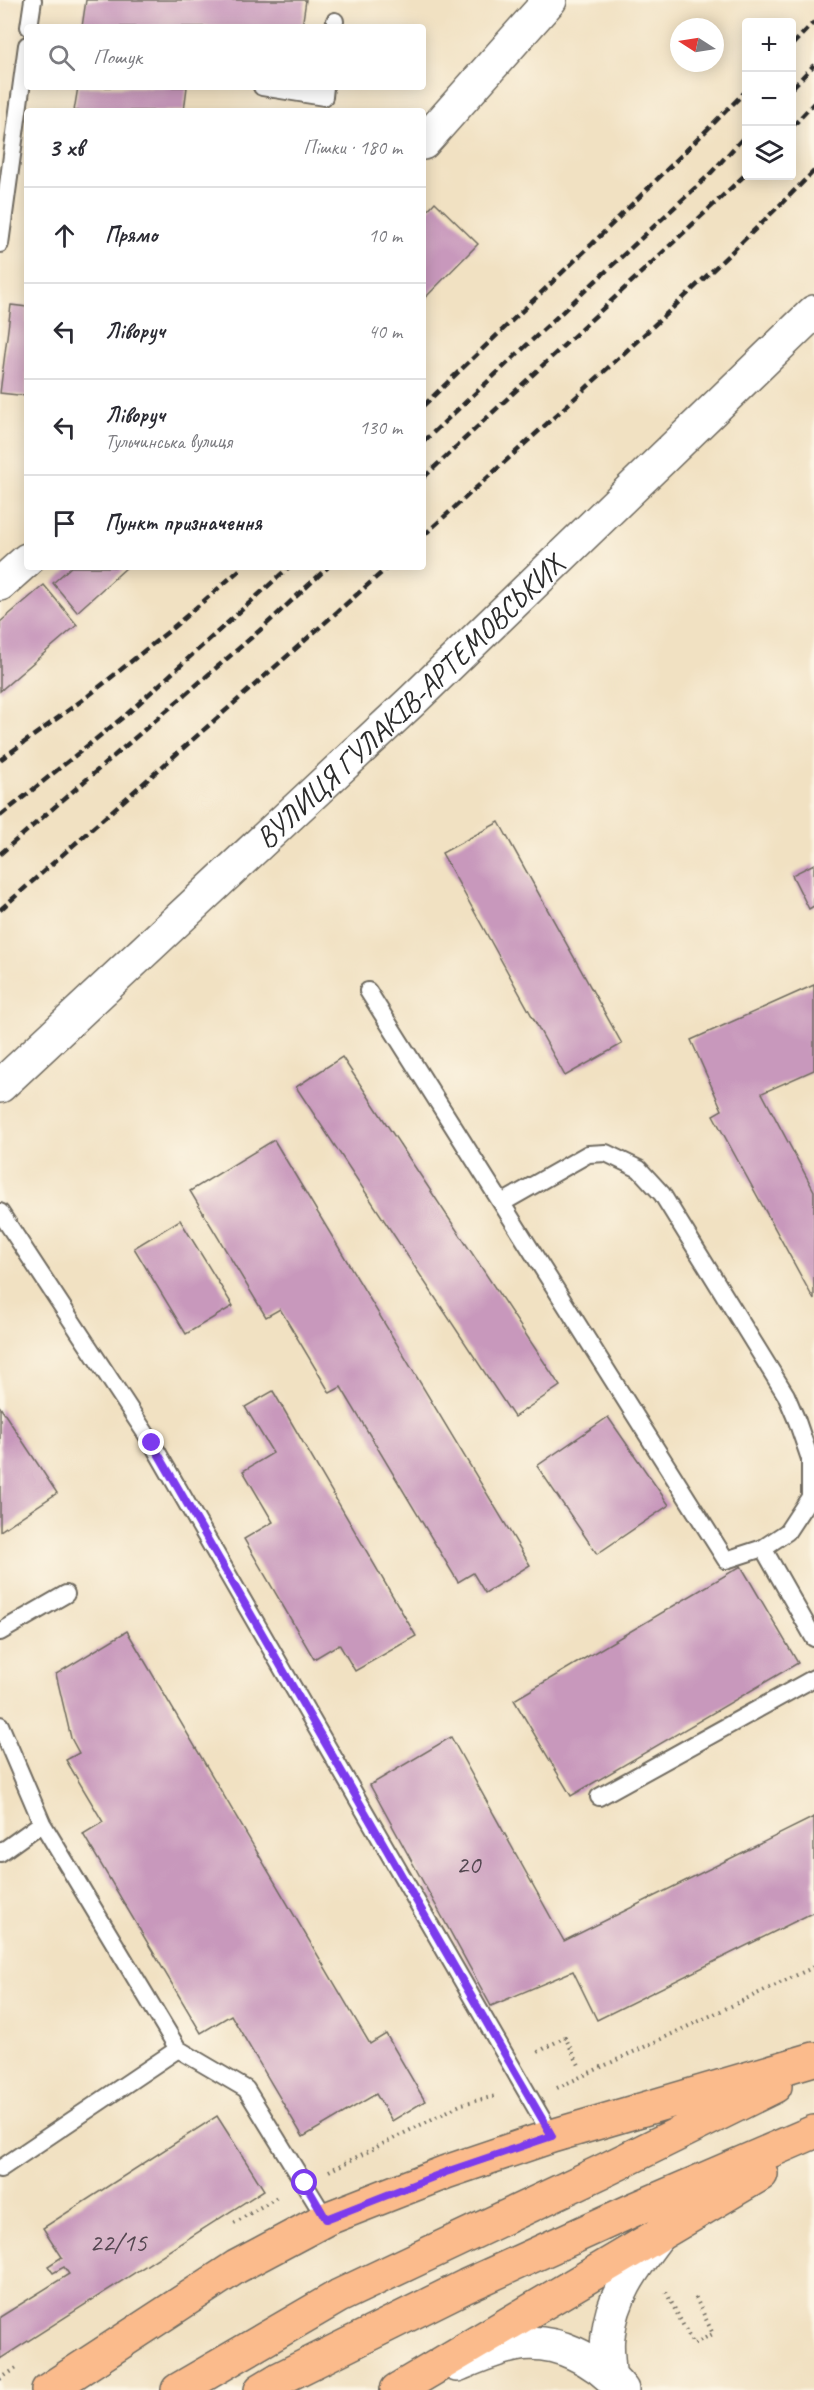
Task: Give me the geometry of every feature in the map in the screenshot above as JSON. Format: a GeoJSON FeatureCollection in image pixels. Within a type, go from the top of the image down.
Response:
{"type":"FeatureCollection","features":[{"type":"Feature","properties":{"kind":"main road"},"geometry":{"type":"LineString","coordinates":[[48,2390],[236,2267],[326,2219],[446,2172],[552,2136],[814,2059]]}},
{"type":"Feature","properties":{"kind":"main road"},"geometry":{"type":"LineString","coordinates":[[178,2390],[339,2296],[607,2169],[814,2067]]}},
{"type":"Feature","properties":{"kind":"main road"},"geometry":{"type":"LineString","coordinates":[[261,2390],[466,2286],[633,2210],[814,2132]]}},
{"type":"Feature","properties":{"kind":"main road"},"geometry":{"type":"LineString","coordinates":[[398,2390],[814,2142]]}},
{"type":"Feature","properties":{"kind":"street"},"geometry":{"type":"LineString","coordinates":[[426,140],[550,0]]}},
{"type":"Feature","properties":{"kind":"street","name":"ВУЛИЦЯ ГУЛАКІВ-АРТЕМОВСЬКИХ"},"geometry":{"type":"LineString","coordinates":[[0,1086],[412,701],[814,312]]}},
{"type":"Feature","properties":{"kind":"street"},"geometry":{"type":"LineString","coordinates":[[0,584],[24,563]]}},
{"type":"Feature","properties":{"kind":"street"},"geometry":{"type":"LineString","coordinates":[[616,2382],[607,2338],[615,2302],[629,2273],[659,2234]]}},
{"type":"Feature","properties":{"kind":"street"},"geometry":{"type":"LineString","coordinates":[[398,2390],[485,2353],[517,2344],[549,2345],[578,2354],[616,2382]]}},
{"type":"Feature","properties":{"kind":"lane"},"geometry":{"type":"LineString","coordinates":[[29,24],[33,0]]}},
{"type":"Feature","properties":{"kind":"lane"},"geometry":{"type":"LineString","coordinates":[[0,244],[24,69]]}},
{"type":"Feature","properties":{"kind":"lane"},"geometry":{"type":"LineString","coordinates":[[281,90],[324,97],[325,90]]}},
{"type":"Feature","properties":{"kind":"lane"},"geometry":{"type":"LineString","coordinates":[[368,992],[502,1203],[600,1364],[726,1560],[763,1548],[787,1532],[810,1497],[810,1459],[798,1421],[786,1395],[662,1194],[639,1168],[606,1153],[588,1154],[502,1203]]}},
{"type":"Feature","properties":{"kind":"lane"},"geometry":{"type":"LineString","coordinates":[[0,1212],[152,1443],[552,2136]]}},
{"type":"Feature","properties":{"kind":"lane"},"geometry":{"type":"LineString","coordinates":[[763,1548],[814,1638]]}},
{"type":"Feature","properties":{"kind":"lane"},"geometry":{"type":"LineString","coordinates":[[0,1632],[66,1594]]}},
{"type":"Feature","properties":{"kind":"lane"},"geometry":{"type":"LineString","coordinates":[[599,1797],[814,1678]]}},
{"type":"Feature","properties":{"kind":"lane"},"geometry":{"type":"LineString","coordinates":[[0,1725],[42,1823],[178,2049],[246,2090],[326,2219]]}},
{"type":"Feature","properties":{"kind":"lane"},"geometry":{"type":"LineString","coordinates":[[0,1854],[42,1823]]}},
{"type":"Feature","properties":{"kind":"lane"},"geometry":{"type":"LineString","coordinates":[[0,2169],[178,2049]]}},
{"type":"Feature","properties":{"kind":"path"},"geometry":{"type":"LineString","coordinates":[[543,2060],[538,2051],[565,2037],[579,2065]]}},
{"type":"Feature","properties":{"kind":"path"},"geometry":{"type":"LineString","coordinates":[[552,2079],[557,2088]]}},
{"type":"Feature","properties":{"kind":"path"},"geometry":{"type":"LineString","coordinates":[[666,2292],[693,2344],[713,2334],[694,2294]]}},
{"type":"Feature","properties":{"kind":"building"},"geometry":{"type":"Polygon","coordinates":[[[86,0],[306,0],[302,24],[82,24],[86,0]]]}},
{"type":"Feature","properties":{"kind":"building"},"geometry":{"type":"Polygon","coordinates":[[[78,90],[187,90],[184,108],[74,108],[78,90]]]}},
{"type":"Feature","properties":{"kind":"building"},"geometry":{"type":"Polygon","coordinates":[[[435,202],[478,244],[426,297],[426,212],[435,202]]]}},
{"type":"Feature","properties":{"kind":"building"},"geometry":{"type":"Polygon","coordinates":[[[11,305],[24,307],[24,396],[0,393],[11,305]]]}},
{"type":"Feature","properties":{"kind":"building"},"geometry":{"type":"Polygon","coordinates":[[[68,570],[124,570],[77,612],[53,583],[68,570]]]}},
{"type":"Feature","properties":{"kind":"building"},"geometry":{"type":"Polygon","coordinates":[[[44,585],[77,625],[0,691],[0,622],[44,585]]]}},
{"type":"Feature","properties":{"kind":"building"},"geometry":{"type":"Polygon","coordinates":[[[499,822],[622,1044],[565,1076],[442,853],[499,822]]]}},
{"type":"Feature","properties":{"kind":"building"},"geometry":{"type":"Polygon","coordinates":[[[814,864],[814,906],[809,909],[792,875],[814,864]]]}},
{"type":"Feature","properties":{"kind":"building"},"geometry":{"type":"Polygon","coordinates":[[[814,985],[814,1070],[762,1093],[814,1191],[814,1300],[713,1115],[722,1110],[691,1040],[814,985]]]}},
{"type":"Feature","properties":{"kind":"building"},"geometry":{"type":"Polygon","coordinates":[[[342,1057],[560,1386],[514,1417],[296,1087],[342,1057]]]}},
{"type":"Feature","properties":{"kind":"building"},"geometry":{"type":"Polygon","coordinates":[[[274,1140],[530,1565],[485,1593],[473,1573],[458,1582],[341,1387],[330,1393],[280,1309],[266,1317],[190,1191],[274,1140]]]}},
{"type":"Feature","properties":{"kind":"building"},"geometry":{"type":"Polygon","coordinates":[[[180,1220],[233,1306],[186,1334],[134,1248],[180,1220]]]}},
{"type":"Feature","properties":{"kind":"building"},"geometry":{"type":"Polygon","coordinates":[[[273,1391],[416,1636],[355,1671],[339,1644],[314,1659],[244,1539],[273,1522],[243,1471],[273,1453],[245,1407],[273,1391]]]}},
{"type":"Feature","properties":{"kind":"building"},"geometry":{"type":"Polygon","coordinates":[[[0,1407],[57,1493],[0,1531],[0,1407]]]}},
{"type":"Feature","properties":{"kind":"building"},"geometry":{"type":"Polygon","coordinates":[[[608,1417],[669,1505],[597,1554],[537,1466],[608,1417]]]}},
{"type":"Feature","properties":{"kind":"building"},"geometry":{"type":"Polygon","coordinates":[[[741,1566],[798,1663],[571,1796],[514,1700],[741,1566]]]}},
{"type":"Feature","properties":{"kind":"building"},"geometry":{"type":"Polygon","coordinates":[[[127,1631],[370,2044],[386,2034],[425,2101],[392,2121],[376,2094],[303,2137],[231,2015],[201,2033],[83,1834],[103,1822],[66,1760],[79,1753],[71,1738],[56,1674],[127,1631]]]}},
{"type":"Feature","properties":{"kind":"building"},"geometry":{"type":"Polygon","coordinates":[[[451,1737],[564,1941],[814,1817],[814,1912],[597,2020],[573,1971],[491,2006],[370,1785],[451,1737]]]}},
{"type":"Feature","properties":{"kind":"building"},"geometry":{"type":"Polygon","coordinates":[[[217,2116],[264,2190],[0,2359],[0,2317],[69,2274],[64,2267],[53,2273],[48,2266],[62,2257],[43,2228],[217,2116]]]}},
{"type":"Feature","properties":{"kind":"railway"},"geometry":{"type":"LineString","coordinates":[[796,41],[814,22]]}},
{"type":"Feature","properties":{"kind":"railway"},"geometry":{"type":"LineString","coordinates":[[796,84],[814,65]]}},
{"type":"Feature","properties":{"kind":"railway"},"geometry":{"type":"LineString","coordinates":[[426,403],[592,244],[742,95]]}},
{"type":"Feature","properties":{"kind":"railway"},"geometry":{"type":"LineString","coordinates":[[793,126],[814,103]]}},
{"type":"Feature","properties":{"kind":"railway"},"geometry":{"type":"LineString","coordinates":[[426,439],[709,175],[742,139]]}},
{"type":"Feature","properties":{"kind":"railway"},"geometry":{"type":"LineString","coordinates":[[426,533],[670,310],[814,171]]}},
{"type":"Feature","properties":{"kind":"railway"},"geometry":{"type":"LineString","coordinates":[[426,475],[742,178]]}},
{"type":"Feature","properties":{"kind":"railway"},"geometry":{"type":"LineString","coordinates":[[0,760],[88,696],[169,631],[240,570]]}},
{"type":"Feature","properties":{"kind":"railway"},"geometry":{"type":"LineString","coordinates":[[0,816],[127,714],[286,570]]}},
{"type":"Feature","properties":{"kind":"railway"},"geometry":{"type":"LineString","coordinates":[[0,854],[259,631],[325,570]]}},
{"type":"Feature","properties":{"kind":"railway"},"geometry":{"type":"LineString","coordinates":[[0,910],[385,570]]}},
{"type":"Feature","properties":{"kind":"route"},"geometry":{"type":"LineString","coordinates":[[152,1443],[523,2090],[552,2136],[446,2172],[326,2219],[305,2183]]}}]}
